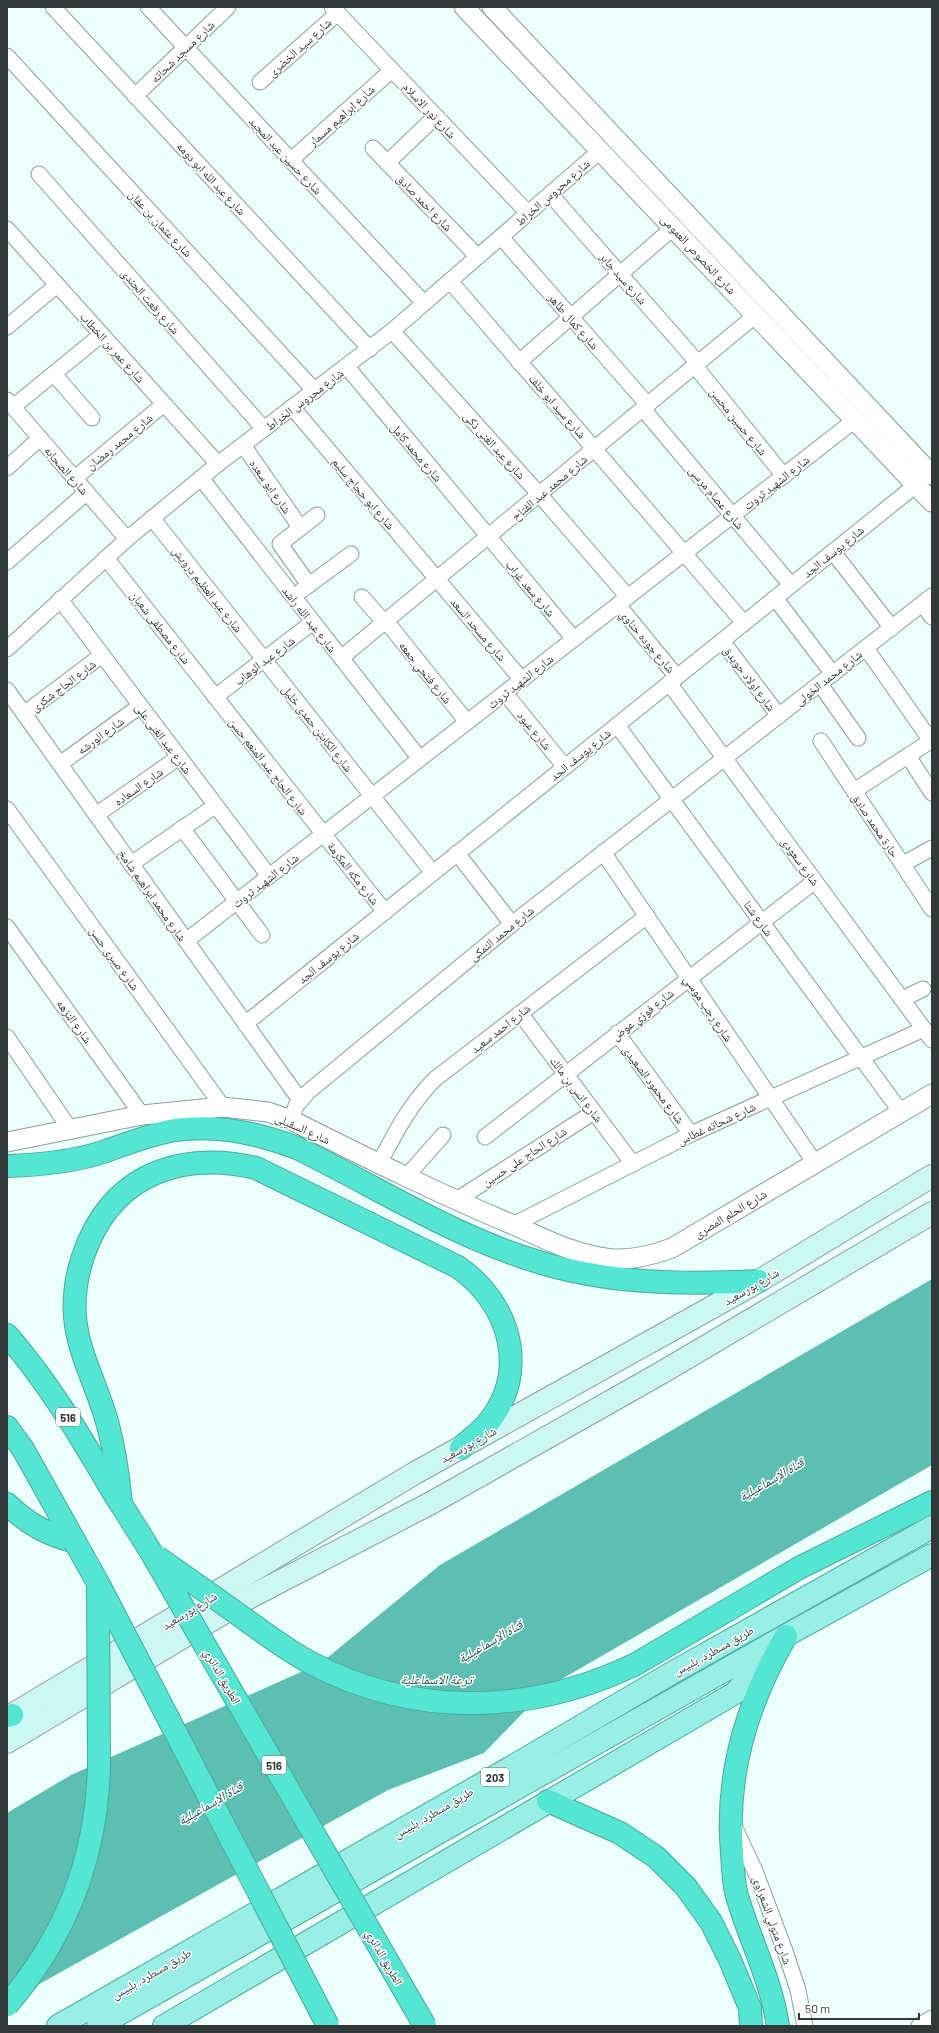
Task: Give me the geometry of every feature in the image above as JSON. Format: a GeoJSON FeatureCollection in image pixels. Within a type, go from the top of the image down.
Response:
{"type":"FeatureCollection","features":[{"type":"Feature","properties":{"kind":"highway"},"geometry":{"type":"LineString","coordinates":[[7,1166],[81,1158],[105,1152],[152,1135],[176,1130],[201,1128],[250,1133],[274,1139],[297,1148],[452,1227],[528,1259],[568,1270],[609,1278],[650,1282],[699,1284],[759,1281]]}},
{"type":"Feature","properties":{"kind":"highway"},"geometry":{"type":"LineString","coordinates":[[121,1504],[116,1458],[111,1435],[97,1390],[81,1352],[77,1334],[75,1317],[77,1281],[80,1264],[93,1232],[102,1216],[125,1190],[155,1173],[189,1164],[222,1162],[256,1168],[458,1267],[482,1286],[499,1312],[505,1326],[509,1340],[510,1370],[502,1399],[496,1412],[487,1424],[461,1448]]}},
{"type":"Feature","properties":{"kind":"highway","name":"الطريق الدائري"},"geometry":{"type":"LineString","coordinates":[[7,1335],[43,1381],[151,1552],[425,2026]]}},
{"type":"Feature","properties":{"kind":"highway"},"geometry":{"type":"LineString","coordinates":[[7,1427],[23,1450],[98,1583],[328,2026]]}},
{"type":"Feature","properties":{"kind":"highway"},"geometry":{"type":"LineString","coordinates":[[151,1552],[286,1648],[309,1662],[356,1683],[407,1697],[459,1704],[485,1704],[524,1700],[563,1692],[588,1685],[636,1664],[799,1568],[932,1502]]}},
{"type":"Feature","properties":{"kind":"highway"},"geometry":{"type":"LineString","coordinates":[[7,1504],[19,1515],[49,1535],[75,1542]]}},
{"type":"Feature","properties":{"kind":"highway"},"geometry":{"type":"LineString","coordinates":[[7,2005],[38,1965],[62,1924],[76,1893],[91,1843],[96,1812],[99,1767],[98,1583]]}},
{"type":"Feature","properties":{"kind":"highway"},"geometry":{"type":"LineString","coordinates":[[778,2026],[770,1988],[737,1895],[732,1856],[730,1818],[736,1764],[746,1724],[760,1685],[786,1636]]}},
{"type":"Feature","properties":{"kind":"highway"},"geometry":{"type":"LineString","coordinates":[[548,1801],[620,1834],[656,1857],[686,1887],[712,1922],[730,1960],[750,2008],[751,2026]]}},
{"type":"Feature","properties":{"kind":"main road","name":"شارع بورسعيد"},"geometry":{"type":"LineString","coordinates":[[9,1716],[461,1448],[759,1281],[932,1176]]}},
{"type":"Feature","properties":{"kind":"main road","name":"شارع بورسعيد"},"geometry":{"type":"LineString","coordinates":[[7,1742],[250,1596],[430,1503],[661,1373],[932,1213]]}},
{"type":"Feature","properties":{"kind":"main road"},"geometry":{"type":"LineString","coordinates":[[345,1516],[359,1540]]}},
{"type":"Feature","properties":{"kind":"main road","name":"طريق مسطرد, بلبيس"},"geometry":{"type":"LineString","coordinates":[[58,2026],[503,1772],[670,1674],[932,1527]]}},
{"type":"Feature","properties":{"kind":"main road","name":"طريق مسطرد, بلبيس"},"geometry":{"type":"LineString","coordinates":[[98,2026],[786,1636],[932,1555]]}},
{"type":"Feature","properties":{"kind":"main road"},"geometry":{"type":"LineString","coordinates":[[164,2026],[735,1693],[752,1673],[762,1650]]}},
{"type":"Feature","properties":{"kind":"street","name":"شارع عبد الله ابو دومه"},"geometry":{"type":"LineString","coordinates":[[53,7],[370,349]]}},
{"type":"Feature","properties":{"kind":"street","name":"شارع حسين عبد المجيد"},"geometry":{"type":"LineString","coordinates":[[148,7],[424,303]]}},
{"type":"Feature","properties":{"kind":"street","name":"شارع مسجد شحاته"},"geometry":{"type":"LineString","coordinates":[[136,96],[228,7]]}},
{"type":"Feature","properties":{"kind":"street","name":"شارع الخصوص العمومى"},"geometry":{"type":"LineString","coordinates":[[464,7],[601,150],[932,502]]}},
{"type":"Feature","properties":{"kind":"street","name":"شارع الخصوص العمومى"},"geometry":{"type":"LineString","coordinates":[[492,7],[932,475]]}},
{"type":"Feature","properties":{"kind":"street","name":"شارع نور الاسلام"},"geometry":{"type":"LineString","coordinates":[[335,10],[528,213]]}},
{"type":"Feature","properties":{"kind":"street","name":"شارع سيد الخضرى"},"geometry":{"type":"LineString","coordinates":[[260,82],[335,10]]}},
{"type":"Feature","properties":{"kind":"street","name":"شارع عثمان بن عفان"},"geometry":{"type":"LineString","coordinates":[[7,56],[315,391]]}},
{"type":"Feature","properties":{"kind":"street","name":"شارع ابراهيم مسمار"},"geometry":{"type":"LineString","coordinates":[[291,160],[392,70]]}},
{"type":"Feature","properties":{"kind":"street"},"geometry":{"type":"LineString","coordinates":[[387,163],[436,116]]}},
{"type":"Feature","properties":{"kind":"street","name":"شارع احمد صادق"},"geometry":{"type":"LineString","coordinates":[[373,148],[478,256]]}},
{"type":"Feature","properties":{"kind":"street","name":"شارع محروس الخراط"},"geometry":{"type":"LineString","coordinates":[[7,649],[127,539],[200,478],[292,407],[347,367],[392,331],[601,150]]}},
{"type":"Feature","properties":{"kind":"street","name":"شارع رفعت الجندى"},"geometry":{"type":"LineString","coordinates":[[38,174],[264,429]]}},
{"type":"Feature","properties":{"kind":"street","name":"شارع سيد جابر"},"geometry":{"type":"LineString","coordinates":[[550,194],[620,274],[696,365]]}},
{"type":"Feature","properties":{"kind":"street"},"geometry":{"type":"LineString","coordinates":[[519,362],[674,228]]}},
{"type":"Feature","properties":{"kind":"street","name":"شارع عمر بن الخطاب"},"geometry":{"type":"LineString","coordinates":[[7,230],[218,464]]}},
{"type":"Feature","properties":{"kind":"street","name":"شارع كمال طاهر"},"geometry":{"type":"LineString","coordinates":[[501,236],[646,407]]}},
{"type":"Feature","properties":{"kind":"street","name":"شارع سيد ابو خلف"},"geometry":{"type":"LineString","coordinates":[[450,281],[744,623]]}},
{"type":"Feature","properties":{"kind":"street"},"geometry":{"type":"LineString","coordinates":[[9,320],[57,285]]}},
{"type":"Feature","properties":{"kind":"street","name":"شارع محمد عبد الفتاح"},"geometry":{"type":"LineString","coordinates":[[341,658],[756,315]]}},
{"type":"Feature","properties":{"kind":"street","name":"شارع عبد الغنى ذكى"},"geometry":{"type":"LineString","coordinates":[[392,331],[539,494],[623,601]]}},
{"type":"Feature","properties":{"kind":"street"},"geometry":{"type":"LineString","coordinates":[[10,404],[54,374],[101,335]]}},
{"type":"Feature","properties":{"kind":"street","name":"شارع حسين محسن"},"geometry":{"type":"LineString","coordinates":[[696,365],[784,476]]}},
{"type":"Feature","properties":{"kind":"street","name":"شارع محمد كامل"},"geometry":{"type":"LineString","coordinates":[[347,367],[488,537]]}},
{"type":"Feature","properties":{"kind":"street"},"geometry":{"type":"LineString","coordinates":[[54,374],[92,418]]}},
{"type":"Feature","properties":{"kind":"street","name":"شارع الصحابه"},"geometry":{"type":"LineString","coordinates":[[10,404],[127,539]]}},
{"type":"Feature","properties":{"kind":"street","name":"شارع محمد رمضان"},"geometry":{"type":"LineString","coordinates":[[75,478],[164,404]]}},
{"type":"Feature","properties":{"kind":"street","name":"شارع ابو حجاج سليم"},"geometry":{"type":"LineString","coordinates":[[292,407],[437,579]]}},
{"type":"Feature","properties":{"kind":"street","name":"شارع عصام مرسى"},"geometry":{"type":"LineString","coordinates":[[646,407],[732,516],[791,585]]}},
{"type":"Feature","properties":{"kind":"street","name":"شارع الشهيد ثروت"},"geometry":{"type":"LineString","coordinates":[[186,941],[855,420]]}},
{"type":"Feature","properties":{"kind":"street"},"geometry":{"type":"LineString","coordinates":[[7,468],[40,438]]}},
{"type":"Feature","properties":{"kind":"street","name":"شارع ابو سعده"},"geometry":{"type":"LineString","coordinates":[[243,445],[300,527]]}},
{"type":"Feature","properties":{"kind":"street","name":"شارع عبد الله راشد"},"geometry":{"type":"LineString","coordinates":[[200,478],[420,759]]}},
{"type":"Feature","properties":{"kind":"street","name":"شارع يوسف الجد"},"geometry":{"type":"LineString","coordinates":[[245,1024],[916,485]]}},
{"type":"Feature","properties":{"kind":"street"},"geometry":{"type":"LineString","coordinates":[[9,555],[86,492]]}},
{"type":"Feature","properties":{"kind":"street"},"geometry":{"type":"LineString","coordinates":[[309,585],[280,545],[281,542],[317,515]]}},
{"type":"Feature","properties":{"kind":"street","name":"شارع عبد العظيم درويش"},"geometry":{"type":"LineString","coordinates":[[152,518],[264,660]]}},
{"type":"Feature","properties":{"kind":"street","name":"شارع سعد غراب"},"geometry":{"type":"LineString","coordinates":[[488,537],[574,639]]}},
{"type":"Feature","properties":{"kind":"street"},"geometry":{"type":"LineString","coordinates":[[833,552],[892,628]]}},
{"type":"Feature","properties":{"kind":"street"},"geometry":{"type":"LineString","coordinates":[[293,597],[351,554]]}},
{"type":"Feature","properties":{"kind":"street","name":"شارع مصطفى شعبان"},"geometry":{"type":"LineString","coordinates":[[106,558],[216,697]]}},
{"type":"Feature","properties":{"kind":"street","name":"شارع مسجد السعد"},"geometry":{"type":"LineString","coordinates":[[437,579],[522,680]]}},
{"type":"Feature","properties":{"kind":"street","name":"شارع فتحي جمعه"},"geometry":{"type":"LineString","coordinates":[[362,597],[385,622],[467,722]]}},
{"type":"Feature","properties":{"kind":"street"},"geometry":{"type":"LineString","coordinates":[[775,598],[833,674]]}},
{"type":"Feature","properties":{"kind":"street","name":"شارع عبد الغنى على"},"geometry":{"type":"LineString","coordinates":[[60,599],[269,876]]}},
{"type":"Feature","properties":{"kind":"street"},"geometry":{"type":"LineString","coordinates":[[927,600],[932,617]]}},
{"type":"Feature","properties":{"kind":"street","name":"شارع محمد الخولى"},"geometry":{"type":"LineString","coordinates":[[724,758],[927,600]]}},
{"type":"Feature","properties":{"kind":"street","name":"شارع جوده حناوي"},"geometry":{"type":"LineString","coordinates":[[623,601],[673,680]]}},
{"type":"Feature","properties":{"kind":"street","name":"شارع عبد الوهاب"},"geometry":{"type":"LineString","coordinates":[[216,697],[313,622]]}},
{"type":"Feature","properties":{"kind":"street","name":"شارع اولاد حويدق"},"geometry":{"type":"LineString","coordinates":[[722,641],[779,716]]}},
{"type":"Feature","properties":{"kind":"street"},"geometry":{"type":"LineString","coordinates":[[854,791],[931,741],[866,648]]}},
{"type":"Feature","properties":{"kind":"street","name":"شارع الحاج شكرى"},"geometry":{"type":"LineString","coordinates":[[24,714],[102,655]]}},
{"type":"Feature","properties":{"kind":"street","name":"شارع الكابتن حمدى خليل"},"geometry":{"type":"LineString","coordinates":[[264,660],[433,873]]}},
{"type":"Feature","properties":{"kind":"street","name":"شارع سعودى"},"geometry":{"type":"LineString","coordinates":[[673,680],[724,758],[928,1034]]}},
{"type":"Feature","properties":{"kind":"street"},"geometry":{"type":"LineString","coordinates":[[820,684],[858,738]]}},
{"type":"Feature","properties":{"kind":"street","name":"شارع محمد ابراهيم شامخ"},"geometry":{"type":"LineString","coordinates":[[7,690],[300,1100]]}},
{"type":"Feature","properties":{"kind":"street","name":"شارع عبود"},"geometry":{"type":"LineString","coordinates":[[505,693],[565,767]]}},
{"type":"Feature","properties":{"kind":"street","name":"شارع الحاج عبد المنعم حسن"},"geometry":{"type":"LineString","coordinates":[[216,697],[323,834]]}},
{"type":"Feature","properties":{"kind":"street","name":"شارع الورشه"},"geometry":{"type":"LineString","coordinates":[[60,764],[140,706]]}},
{"type":"Feature","properties":{"kind":"street","name":"شارع شتا"},"geometry":{"type":"LineString","coordinates":[[617,725],[901,1112]]}},
{"type":"Feature","properties":{"kind":"street","name":"حارة محمد صادق"},"geometry":{"type":"LineString","coordinates":[[821,741],[932,909]]}},
{"type":"Feature","properties":{"kind":"street"},"geometry":{"type":"LineString","coordinates":[[908,756],[932,793]]}},
{"type":"Feature","properties":{"kind":"street","name":"شارع السعاده"},"geometry":{"type":"LineString","coordinates":[[96,815],[179,757]]}},
{"type":"Feature","properties":{"kind":"street","name":"شارع محمد النمكى"},"geometry":{"type":"LineString","coordinates":[[291,1120],[300,1100],[512,924],[724,758]]}},
{"type":"Feature","properties":{"kind":"street"},"geometry":{"type":"LineString","coordinates":[[131,864],[215,806]]}},
{"type":"Feature","properties":{"kind":"street","name":"شارع صبرى حسن"},"geometry":{"type":"LineString","coordinates":[[7,809],[223,1107]]}},
{"type":"Feature","properties":{"kind":"street"},"geometry":{"type":"LineString","coordinates":[[182,828],[262,935]]}},
{"type":"Feature","properties":{"kind":"street","name":"شارع مكه المكرمة"},"geometry":{"type":"LineString","coordinates":[[323,834],[385,912]]}},
{"type":"Feature","properties":{"kind":"street"},"geometry":{"type":"LineString","coordinates":[[903,864],[932,848]]}},
{"type":"Feature","properties":{"kind":"street","name":"شارع رجب موسي"},"geometry":{"type":"LineString","coordinates":[[603,852],[815,1163]]}},
{"type":"Feature","properties":{"kind":"street"},"geometry":{"type":"LineString","coordinates":[[458,854],[512,924]]}},
{"type":"Feature","properties":{"kind":"street","name":"شارع فوزي عوض"},"geometry":{"type":"LineString","coordinates":[[484,1137],[815,880]]}},
{"type":"Feature","properties":{"kind":"street","name":"شارع احمد سعيد"},"geometry":{"type":"LineString","coordinates":[[380,1164],[403,1118],[423,1091],[435,1079],[647,916]]}},
{"type":"Feature","properties":{"kind":"street","name":"شارع النزهه"},"geometry":{"type":"LineString","coordinates":[[7,926],[142,1115]]}},
{"type":"Feature","properties":{"kind":"street"},"geometry":{"type":"LineString","coordinates":[[902,999],[923,989]]}},
{"type":"Feature","properties":{"kind":"street","name":"شارع انس بن مالك"},"geometry":{"type":"LineString","coordinates":[[520,1013],[633,1164]]}},
{"type":"Feature","properties":{"kind":"street","name":"شارع محمود الصعيدى"},"geometry":{"type":"LineString","coordinates":[[617,1034],[691,1134]]}},
{"type":"Feature","properties":{"kind":"street","name":"شارع شحاته غطاس"},"geometry":{"type":"LineString","coordinates":[[513,1225],[691,1134],[861,1057],[928,1034]]}},
{"type":"Feature","properties":{"kind":"street"},"geometry":{"type":"LineString","coordinates":[[7,1037],[70,1129]]}},
{"type":"Feature","properties":{"kind":"street","name":"شارع الحلم المصرى"},"geometry":{"type":"LineString","coordinates":[[513,1225],[576,1252],[594,1256],[614,1259],[653,1255],[672,1248],[932,1094]]}},
{"type":"Feature","properties":{"kind":"street","name":"شارع السقيلى"},"geometry":{"type":"LineString","coordinates":[[7,1142],[142,1115],[223,1107],[268,1112],[291,1120],[455,1201],[513,1225]]}},
{"type":"Feature","properties":{"kind":"street","name":"شارع الحاج على حسين"},"geometry":{"type":"LineString","coordinates":[[455,1201],[594,1112]]}},
{"type":"Feature","properties":{"kind":"street"},"geometry":{"type":"LineString","coordinates":[[406,1177],[443,1136]]}},
{"type":"Feature","properties":{"kind":"street","name":"شارع متولي الشعراوى"},"geometry":{"type":"LineString","coordinates":[[730,1818],[755,1871],[785,1950],[798,1990],[804,2026]]}},
{"type":"Feature","properties":{"kind":"street"},"geometry":{"type":"LineString","coordinates":[[918,2026],[932,2018]]}},
{"type":"Feature","properties":{"kind":"water","name":"ترعة الاسماعلية"},"geometry":{"type":"Polygon","coordinates":[[[932,1279],[932,1465],[548,1687],[484,1753],[388,1790],[7,2002],[7,1813],[71,1775],[321,1663],[440,1565],[932,1279]]]}},
{"type":"Feature","properties":{"kind":"water label","name":"قناة الإسماعيلية"},"geometry":{"type":"Point","coordinates":[771,1479]}},
{"type":"Feature","properties":{"kind":"water label","name":"قناة الإسماعيلية"},"geometry":{"type":"Point","coordinates":[490,1641]}},
{"type":"Feature","properties":{"kind":"water label","name":"قناة الإسماعيلية"},"geometry":{"type":"Point","coordinates":[210,1803]}}]}
